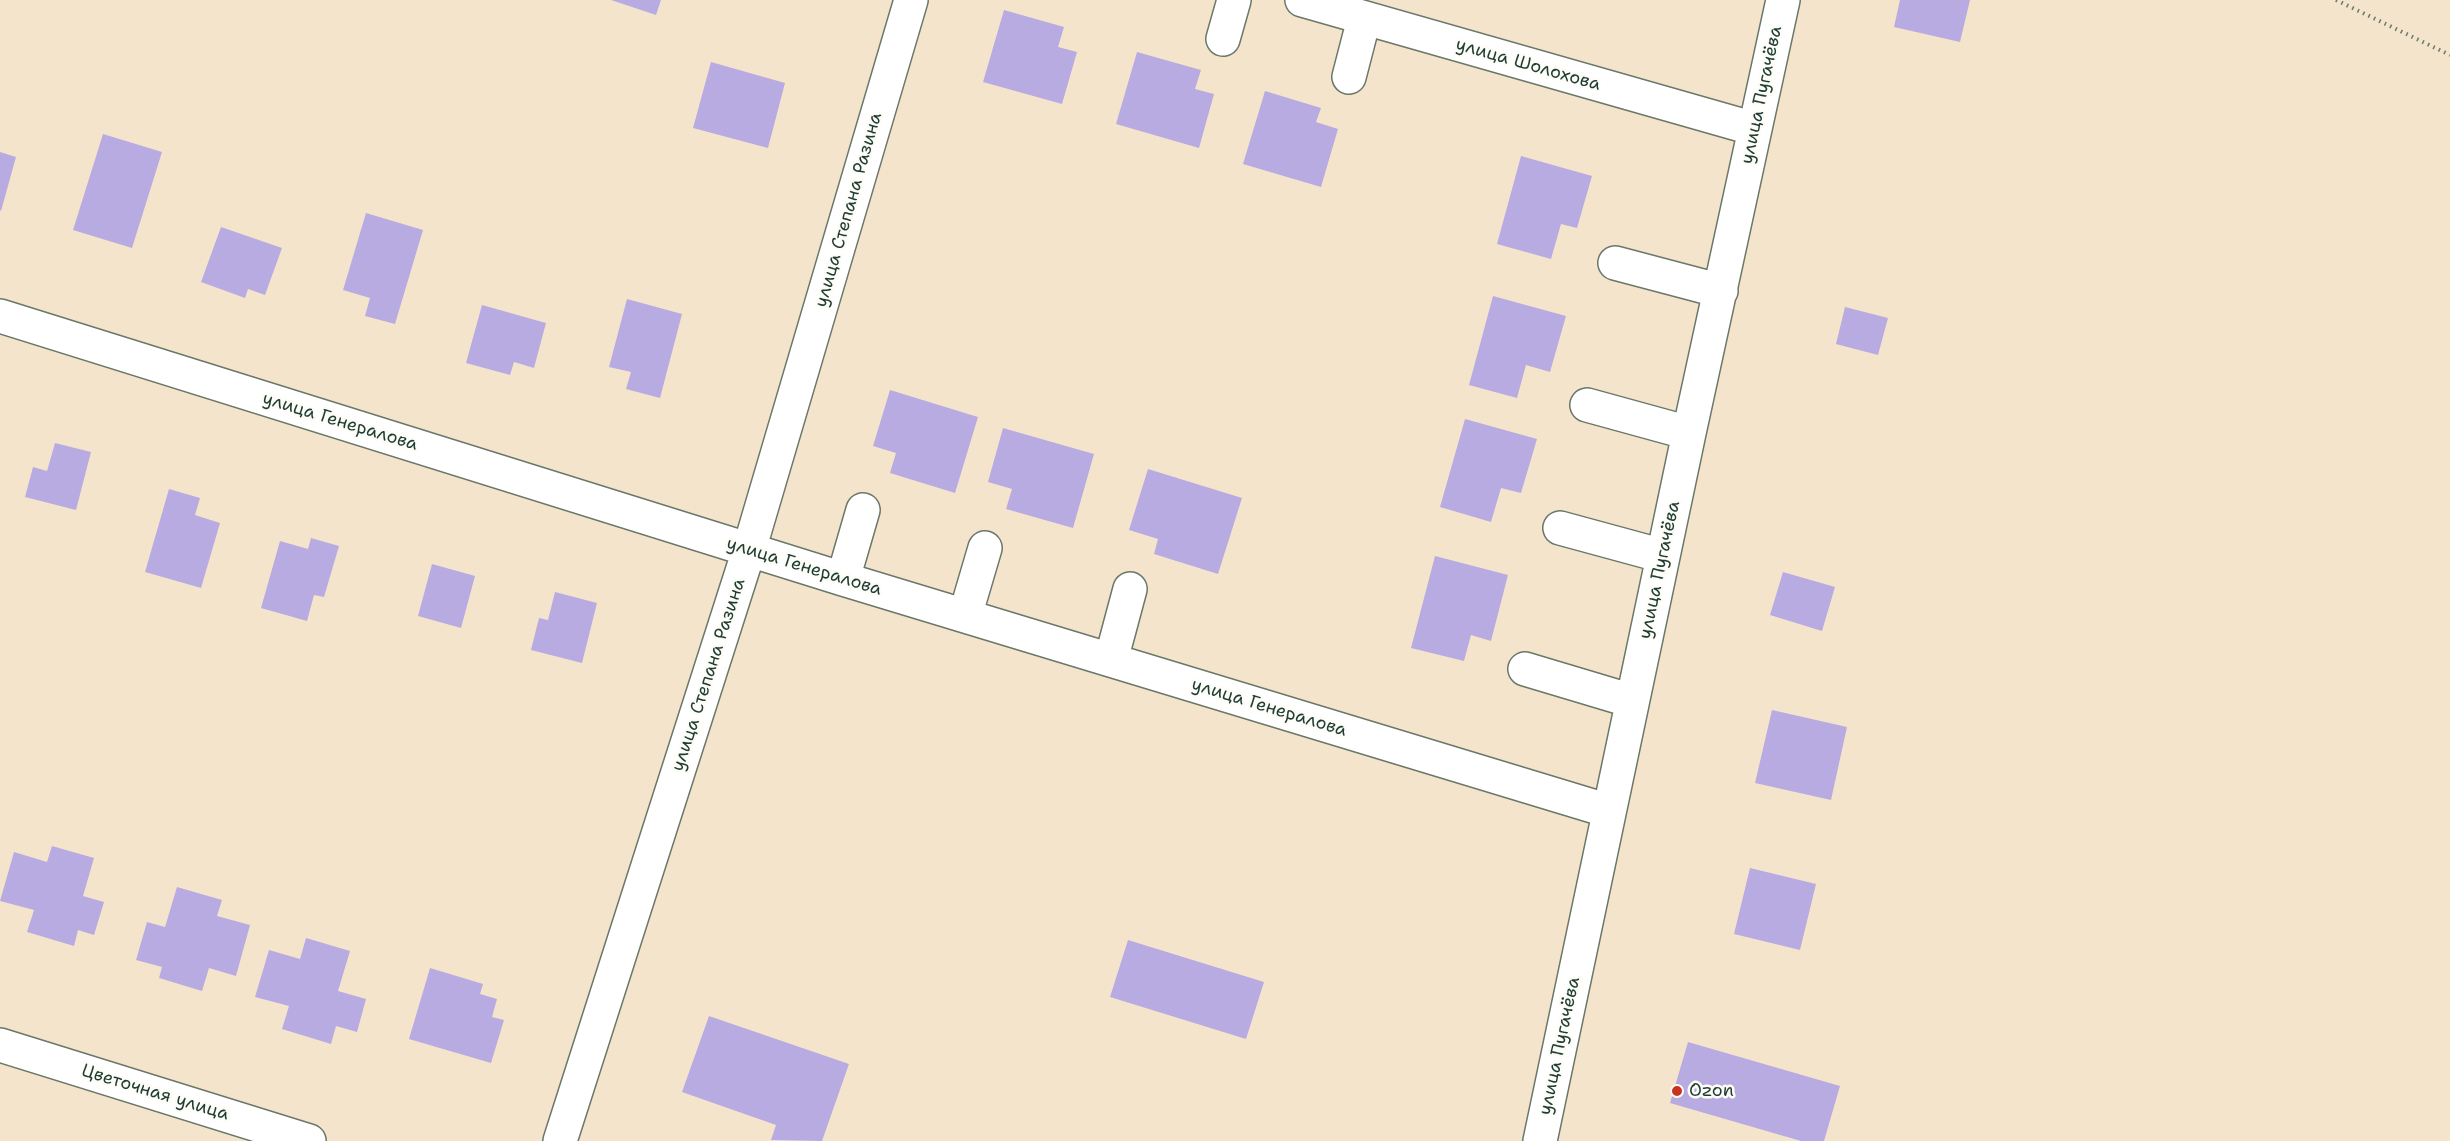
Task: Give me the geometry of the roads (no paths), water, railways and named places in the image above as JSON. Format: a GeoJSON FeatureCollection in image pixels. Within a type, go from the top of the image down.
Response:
{"type":"FeatureCollection","features":[{"type":"Feature","properties":{"kind":"street","name":"улица Степана Разина"},"geometry":{"type":"LineString","coordinates":[[560,1141],[749,550],[911,0]]}},
{"type":"Feature","properties":{"kind":"street"},"geometry":{"type":"LineString","coordinates":[[1223,39],[1234,0]]}},
{"type":"Feature","properties":{"kind":"street","name":"улица Шолохова"},"geometry":{"type":"LineString","coordinates":[[1302,0],[1755,129]]}},
{"type":"Feature","properties":{"kind":"street","name":"улица Пугачёва"},"geometry":{"type":"LineString","coordinates":[[1540,1141],[1689,432],[1783,0]]}},
{"type":"Feature","properties":{"kind":"street"},"geometry":{"type":"LineString","coordinates":[[1349,77],[1364,19]]}},
{"type":"Feature","properties":{"kind":"street"},"geometry":{"type":"LineString","coordinates":[[1615,263],[1721,291]]}},
{"type":"Feature","properties":{"kind":"street","name":"улица Генералова"},"geometry":{"type":"LineString","coordinates":[[0,316],[843,579],[1609,811]]}},
{"type":"Feature","properties":{"kind":"street"},"geometry":{"type":"LineString","coordinates":[[1587,405],[1689,432]]}},
{"type":"Feature","properties":{"kind":"street"},"geometry":{"type":"LineString","coordinates":[[843,579],[863,510]]}},
{"type":"Feature","properties":{"kind":"street"},"geometry":{"type":"LineString","coordinates":[[1560,528],[1663,556]]}},
{"type":"Feature","properties":{"kind":"street"},"geometry":{"type":"LineString","coordinates":[[965,616],[985,548]]}},
{"type":"Feature","properties":{"kind":"street"},"geometry":{"type":"LineString","coordinates":[[1111,660],[1130,589]]}},
{"type":"Feature","properties":{"kind":"street"},"geometry":{"type":"LineString","coordinates":[[1525,669],[1632,701]]}},
{"type":"Feature","properties":{"kind":"street","name":"Цветочная улица"},"geometry":{"type":"LineString","coordinates":[[0,1045],[309,1141]]}},
{"type":"Feature","properties":{"kind":"place","name":"Ozon"},"geometry":{"type":"Point","coordinates":[1677,1091]}}]}
